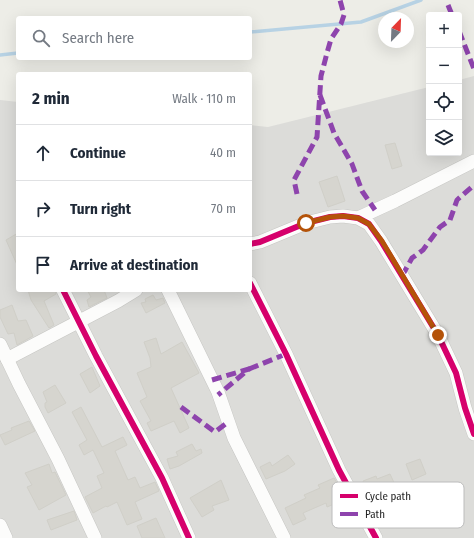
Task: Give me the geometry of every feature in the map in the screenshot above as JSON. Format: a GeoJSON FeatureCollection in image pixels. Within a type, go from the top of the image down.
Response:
{"type":"FeatureCollection","features":[{"type":"Feature","properties":{"kind":"street"},"geometry":{"type":"LineString","coordinates":[[358,218],[474,161]]}},
{"type":"Feature","properties":{"kind":"street"},"geometry":{"type":"LineString","coordinates":[[252,244],[260,242],[306,223],[330,217],[343,216],[358,218],[369,224],[382,241],[438,335],[456,373],[469,407],[474,434]]}},
{"type":"Feature","properties":{"kind":"street"},"geometry":{"type":"LineString","coordinates":[[252,287],[286,354],[346,482]]}},
{"type":"Feature","properties":{"kind":"street"},"geometry":{"type":"LineString","coordinates":[[64,292],[162,478],[189,538]]}},
{"type":"Feature","properties":{"kind":"street"},"geometry":{"type":"LineString","coordinates":[[7,359],[133,292]]}},
{"type":"Feature","properties":{"kind":"street"},"geometry":{"type":"LineString","coordinates":[[169,292],[218,392],[234,438],[284,538]]}},
{"type":"Feature","properties":{"kind":"street"},"geometry":{"type":"LineString","coordinates":[[0,344],[58,459],[95,538]]}},
{"type":"Feature","properties":{"kind":"street"},"geometry":{"type":"LineString","coordinates":[[0,525],[6,538]]}},
{"type":"Feature","properties":{"kind":"street"},"geometry":{"type":"LineString","coordinates":[[371,528],[376,538]]}},
{"type":"Feature","properties":{"kind":"shaded area"},"geometry":{"type":"Polygon","coordinates":[[[474,76],[474,538],[0,538],[0,100],[16,102],[16,292],[252,292],[252,125],[268,127],[426,88],[426,156],[462,156],[462,79],[474,76]]]}},
{"type":"Feature","properties":{"kind":"building"},"geometry":{"type":"Polygon","coordinates":[[[395,143],[402,166],[392,169],[385,145],[395,143]]]}},
{"type":"Feature","properties":{"kind":"building"},"geometry":{"type":"Polygon","coordinates":[[[337,176],[345,201],[328,207],[319,182],[337,176]]]}},
{"type":"Feature","properties":{"kind":"building"},"geometry":{"type":"Polygon","coordinates":[[[16,234],[16,262],[6,240],[16,234]]]}},
{"type":"Feature","properties":{"kind":"building"},"geometry":{"type":"Polygon","coordinates":[[[29,292],[56,292],[56,294],[44,301],[54,325],[49,328],[31,300],[29,292]]]}},
{"type":"Feature","properties":{"kind":"building"},"geometry":{"type":"Polygon","coordinates":[[[88,292],[105,292],[107,298],[89,307],[87,300],[91,297],[88,292]]]}},
{"type":"Feature","properties":{"kind":"building"},"geometry":{"type":"Polygon","coordinates":[[[153,295],[156,300],[163,298],[165,303],[146,313],[141,303],[146,302],[145,299],[153,295]]]}},
{"type":"Feature","properties":{"kind":"building"},"geometry":{"type":"Polygon","coordinates":[[[12,305],[18,321],[26,320],[33,336],[17,345],[14,333],[8,334],[0,317],[0,310],[12,305]]]}},
{"type":"Feature","properties":{"kind":"building"},"geometry":{"type":"Polygon","coordinates":[[[156,338],[161,354],[182,342],[199,373],[171,388],[189,428],[180,433],[174,421],[151,431],[147,423],[151,421],[140,401],[147,397],[137,373],[151,367],[150,358],[144,342],[156,338]]]}},
{"type":"Feature","properties":{"kind":"building"},"geometry":{"type":"Polygon","coordinates":[[[92,367],[100,386],[90,393],[80,374],[92,367]]]}},
{"type":"Feature","properties":{"kind":"building"},"geometry":{"type":"Polygon","coordinates":[[[55,385],[66,403],[48,413],[45,407],[45,403],[47,402],[43,392],[55,385]]]}},
{"type":"Feature","properties":{"kind":"building"},"geometry":{"type":"Polygon","coordinates":[[[81,407],[102,447],[123,437],[127,445],[115,451],[128,480],[135,477],[140,488],[155,482],[159,491],[135,502],[142,519],[127,525],[117,502],[93,513],[85,497],[102,488],[97,476],[104,473],[93,450],[84,455],[79,445],[87,440],[72,412],[81,407]]]}},
{"type":"Feature","properties":{"kind":"building"},"geometry":{"type":"Polygon","coordinates":[[[29,421],[35,431],[5,445],[0,435],[12,430],[11,428],[29,421]]]}},
{"type":"Feature","properties":{"kind":"building"},"geometry":{"type":"Polygon","coordinates":[[[192,444],[196,451],[201,449],[202,453],[179,466],[170,469],[167,459],[178,456],[176,452],[192,444]]]}},
{"type":"Feature","properties":{"kind":"building"},"geometry":{"type":"Polygon","coordinates":[[[288,455],[295,464],[285,471],[266,479],[260,467],[270,462],[272,466],[288,455]]]}},
{"type":"Feature","properties":{"kind":"building"},"geometry":{"type":"Polygon","coordinates":[[[420,459],[426,474],[412,480],[406,464],[420,459]]]}},
{"type":"Feature","properties":{"kind":"building"},"geometry":{"type":"Polygon","coordinates":[[[49,464],[52,473],[55,472],[66,495],[39,510],[27,487],[32,485],[25,473],[49,464]]]}},
{"type":"Feature","properties":{"kind":"building"},"geometry":{"type":"Polygon","coordinates":[[[390,474],[394,482],[363,481],[376,476],[377,479],[390,474]]]}},
{"type":"Feature","properties":{"kind":"building"},"geometry":{"type":"Polygon","coordinates":[[[334,478],[336,482],[332,482],[332,505],[327,507],[326,503],[303,513],[306,519],[293,525],[285,508],[306,498],[304,495],[320,488],[318,485],[334,478]]]}},
{"type":"Feature","properties":{"kind":"building"},"geometry":{"type":"Polygon","coordinates":[[[221,480],[229,500],[212,506],[214,510],[202,517],[190,498],[221,480]]]}},
{"type":"Feature","properties":{"kind":"building"},"geometry":{"type":"Polygon","coordinates":[[[74,511],[77,520],[51,530],[47,520],[74,511]]]}},
{"type":"Feature","properties":{"kind":"building"},"geometry":{"type":"Polygon","coordinates":[[[156,518],[165,538],[142,538],[137,526],[156,518]]]}},
{"type":"Feature","properties":{"kind":"waterway"},"geometry":{"type":"LineString","coordinates":[[252,32],[361,22],[421,0]]}},
{"type":"Feature","properties":{"kind":"waterway"},"geometry":{"type":"LineString","coordinates":[[0,55],[16,53]]}},
{"type":"Feature","properties":{"kind":"marked path"},"geometry":{"type":"LineString","coordinates":[[297,194],[294,180],[317,137],[321,76],[331,39],[341,24],[344,15],[340,0]]}},
{"type":"Feature","properties":{"kind":"marked path"},"geometry":{"type":"LineString","coordinates":[[448,5],[451,12]]}},
{"type":"Feature","properties":{"kind":"marked path"},"geometry":{"type":"LineString","coordinates":[[462,39],[474,69]]}},
{"type":"Feature","properties":{"kind":"marked path"},"geometry":{"type":"LineString","coordinates":[[320,95],[334,133],[352,164],[362,191],[375,210]]}},
{"type":"Feature","properties":{"kind":"marked path"},"geometry":{"type":"LineString","coordinates":[[402,276],[412,258],[423,250],[440,227],[450,220],[457,200],[474,185]]}},
{"type":"Feature","properties":{"kind":"marked path"},"geometry":{"type":"LineString","coordinates":[[249,369],[286,354]]}},
{"type":"Feature","properties":{"kind":"marked path"},"geometry":{"type":"LineString","coordinates":[[212,380],[249,369],[218,395]]}},
{"type":"Feature","properties":{"kind":"marked path"},"geometry":{"type":"LineString","coordinates":[[181,407],[215,432],[228,422]]}},
{"type":"Feature","properties":{"kind":"cycle path"},"geometry":{"type":"LineString","coordinates":[[252,244],[260,242],[306,223],[330,217],[343,216],[358,218],[369,224],[381,241],[438,335],[456,373],[465,408],[474,434]]}},
{"type":"Feature","properties":{"kind":"cycle path"},"geometry":{"type":"LineString","coordinates":[[252,287],[286,354],[346,482]]}},
{"type":"Feature","properties":{"kind":"cycle path"},"geometry":{"type":"LineString","coordinates":[[64,292],[96,356],[162,478],[189,538]]}},
{"type":"Feature","properties":{"kind":"cycle path"},"geometry":{"type":"LineString","coordinates":[[371,528],[376,538]]}},
{"type":"Feature","properties":{"kind":"route"},"geometry":{"type":"LineString","coordinates":[[306,223],[330,217],[343,216],[358,218],[369,224],[382,241],[438,335]]}}]}
